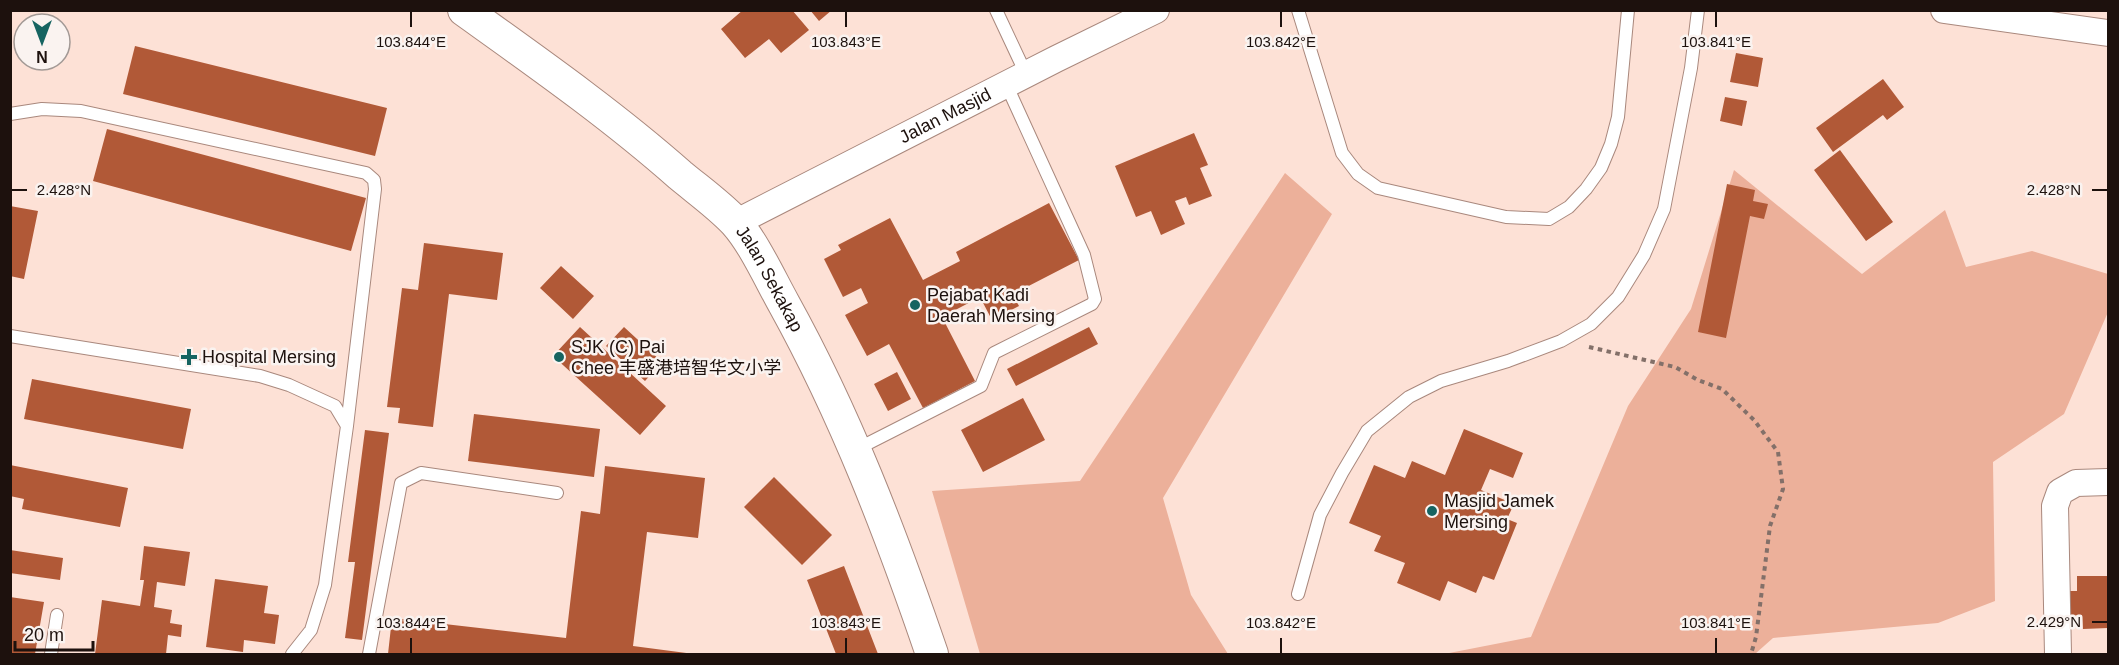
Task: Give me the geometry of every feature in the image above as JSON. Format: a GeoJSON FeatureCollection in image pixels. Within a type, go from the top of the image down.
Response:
{"type":"FeatureCollection","features":[{"type":"Feature","properties":{"kind":"street","name":"Jalan Sekakap"},"geometry":{"type":"LineString","coordinates":[[464,10],[566,82],[653,151],[735,223],[759,258],[805,342],[856,450],[898,556],[932,654]]}},
{"type":"Feature","properties":{"kind":"street","name":"Jalan Masjid"},"geometry":{"type":"LineString","coordinates":[[735,223],[1156,10]]}},
{"type":"Feature","properties":{"kind":"street"},"geometry":{"type":"LineString","coordinates":[[1944,10],[2109,33]]}},
{"type":"Feature","properties":{"kind":"street"},"geometry":{"type":"LineString","coordinates":[[2058,654],[2055,506],[2060,492],[2076,483],[2109,482]]}},
{"type":"Feature","properties":{"kind":"lane"},"geometry":{"type":"LineString","coordinates":[[856,450],[981,386],[994,353],[1092,304],[1095,299],[1084,255],[1016,79],[996,10]]}},
{"type":"Feature","properties":{"kind":"lane"},"geometry":{"type":"LineString","coordinates":[[1298,10],[1342,153],[1358,174],[1378,188],[1506,217],[1549,219],[1569,207],[1586,189],[1600,168],[1611,144],[1618,117],[1628,10]]}},
{"type":"Feature","properties":{"kind":"lane"},"geometry":{"type":"LineString","coordinates":[[1298,594],[1320,515],[1367,431],[1409,397],[1441,381],[1508,361],[1561,341],[1591,324],[1618,297],[1644,255],[1664,209],[1691,68],[1698,10]]}},
{"type":"Feature","properties":{"kind":"lane"},"geometry":{"type":"LineString","coordinates":[[10,114],[42,109],[81,111],[366,173],[374,180],[375,189],[347,426],[324,585],[311,630],[292,654]]}},
{"type":"Feature","properties":{"kind":"lane"},"geometry":{"type":"LineString","coordinates":[[10,336],[260,376],[289,385],[335,406],[347,426]]}},
{"type":"Feature","properties":{"kind":"lane"},"geometry":{"type":"LineString","coordinates":[[369,654],[401,483],[421,473],[557,493]]}},
{"type":"Feature","properties":{"kind":"lane"},"geometry":{"type":"LineString","coordinates":[[51,654],[57,615]]}},
{"type":"Feature","properties":{"kind":"path"},"geometry":{"type":"LineString","coordinates":[[1561,341],[1675,367],[1698,380],[1722,389],[1755,420],[1778,452],[1783,489],[1770,526],[1752,654]]}},
{"type":"Feature","properties":{"kind":"shaded area"},"geometry":{"type":"Polygon","coordinates":[[[1734,170],[1862,274],[1945,210],[1966,267],[2032,251],[2108,274],[2108,312],[2064,414],[1993,462],[1995,601],[1938,623],[1773,638],[1755,654],[1444,654],[1531,637],[1628,406],[1691,309],[1734,170]]]}},
{"type":"Feature","properties":{"kind":"shaded area"},"geometry":{"type":"Polygon","coordinates":[[[1285,173],[1332,214],[1163,498],[1191,595],[1228,654],[980,654],[932,491],[1080,481],[1285,173]]]}},
{"type":"Feature","properties":{"kind":"building"},"geometry":{"type":"Polygon","coordinates":[[[743,10],[792,10],[809,30],[781,53],[769,39],[745,58],[721,29],[743,10]]]}},
{"type":"Feature","properties":{"kind":"building"},"geometry":{"type":"Polygon","coordinates":[[[810,10],[832,10],[819,21],[810,10]]]}},
{"type":"Feature","properties":{"kind":"building"},"geometry":{"type":"Polygon","coordinates":[[[135,46],[387,108],[375,156],[123,94],[135,46]]]}},
{"type":"Feature","properties":{"kind":"building"},"geometry":{"type":"Polygon","coordinates":[[[1736,53],[1763,58],[1758,87],[1730,82],[1736,53]]]}},
{"type":"Feature","properties":{"kind":"building"},"geometry":{"type":"Polygon","coordinates":[[[1883,79],[1904,107],[1887,120],[1883,115],[1833,152],[1816,128],[1883,79]]]}},
{"type":"Feature","properties":{"kind":"building"},"geometry":{"type":"Polygon","coordinates":[[[1725,97],[1747,101],[1742,126],[1720,121],[1725,97]]]}},
{"type":"Feature","properties":{"kind":"building"},"geometry":{"type":"Polygon","coordinates":[[[107,129],[366,198],[351,251],[93,181],[107,129]]]}},
{"type":"Feature","properties":{"kind":"building"},"geometry":{"type":"Polygon","coordinates":[[[1194,133],[1208,165],[1200,168],[1212,196],[1189,205],[1186,197],[1175,201],[1185,224],[1161,235],[1151,211],[1136,217],[1115,166],[1194,133]]]}},
{"type":"Feature","properties":{"kind":"building"},"geometry":{"type":"Polygon","coordinates":[[[1840,150],[1893,222],[1866,241],[1814,170],[1840,150]]]}},
{"type":"Feature","properties":{"kind":"building"},"geometry":{"type":"Polygon","coordinates":[[[1727,184],[1755,190],[1753,201],[1768,204],[1764,219],[1750,216],[1726,338],[1698,332],[1727,184]]]}},
{"type":"Feature","properties":{"kind":"building","name":"Pejabat Kadi Daerah Mersing"},"geometry":{"type":"Polygon","coordinates":[[[1049,203],[1079,260],[1013,294],[1019,306],[992,320],[980,297],[942,317],[975,381],[923,408],[889,344],[867,356],[845,315],[868,303],[861,288],[843,297],[824,259],[841,250],[838,245],[890,218],[923,280],[960,261],[956,252],[1049,203]]]}},
{"type":"Feature","properties":{"kind":"building"},"geometry":{"type":"Polygon","coordinates":[[[10,206],[38,211],[24,279],[10,276],[10,206]]]}},
{"type":"Feature","properties":{"kind":"building"},"geometry":{"type":"Polygon","coordinates":[[[424,243],[503,253],[497,300],[449,294],[433,427],[398,423],[400,408],[387,407],[402,288],[418,290],[424,243]]]}},
{"type":"Feature","properties":{"kind":"building"},"geometry":{"type":"Polygon","coordinates":[[[561,266],[594,296],[573,319],[540,288],[561,266]]]}},
{"type":"Feature","properties":{"kind":"building"},"geometry":{"type":"Polygon","coordinates":[[[580,327],[666,406],[640,435],[553,356],[580,327]]]}},
{"type":"Feature","properties":{"kind":"building"},"geometry":{"type":"Polygon","coordinates":[[[624,327],[662,362],[645,381],[606,346],[624,327]]]}},
{"type":"Feature","properties":{"kind":"building"},"geometry":{"type":"Polygon","coordinates":[[[1089,327],[1098,344],[1016,386],[1007,369],[1089,327]]]}},
{"type":"Feature","properties":{"kind":"building"},"geometry":{"type":"Polygon","coordinates":[[[897,372],[911,399],[888,411],[874,384],[897,372]]]}},
{"type":"Feature","properties":{"kind":"building"},"geometry":{"type":"Polygon","coordinates":[[[32,379],[191,409],[183,449],[24,419],[32,379]]]}},
{"type":"Feature","properties":{"kind":"building"},"geometry":{"type":"Polygon","coordinates":[[[1023,398],[1045,440],[983,472],[961,430],[1023,398]]]}},
{"type":"Feature","properties":{"kind":"building"},"geometry":{"type":"Polygon","coordinates":[[[474,414],[600,429],[594,477],[468,461],[474,414]]]}},
{"type":"Feature","properties":{"kind":"building","name":"Masjid Jamek Mersing"},"geometry":{"type":"Polygon","coordinates":[[[1464,429],[1523,453],[1513,478],[1490,469],[1481,490],[1514,504],[1507,519],[1517,523],[1494,580],[1483,576],[1476,593],[1448,581],[1440,601],[1397,583],[1405,563],[1374,551],[1381,536],[1349,523],[1374,465],[1405,478],[1412,461],[1445,475],[1464,429]]]}},
{"type":"Feature","properties":{"kind":"building"},"geometry":{"type":"Polygon","coordinates":[[[365,430],[389,433],[362,640],[345,638],[355,562],[348,562],[365,430]]]}},
{"type":"Feature","properties":{"kind":"building"},"geometry":{"type":"Polygon","coordinates":[[[10,465],[128,488],[120,527],[22,509],[24,499],[10,496],[10,465]]]}},
{"type":"Feature","properties":{"kind":"building"},"geometry":{"type":"Polygon","coordinates":[[[605,466],[705,478],[698,538],[647,532],[633,646],[694,654],[388,654],[392,618],[566,638],[581,511],[600,514],[605,466]]]}},
{"type":"Feature","properties":{"kind":"building"},"geometry":{"type":"Polygon","coordinates":[[[774,477],[832,535],[802,565],[744,507],[774,477]]]}},
{"type":"Feature","properties":{"kind":"building"},"geometry":{"type":"Polygon","coordinates":[[[144,546],[190,552],[185,586],[157,582],[154,607],[172,610],[170,623],[182,625],[181,637],[168,635],[166,654],[95,654],[102,600],[140,606],[144,580],[140,580],[144,546]]]}},
{"type":"Feature","properties":{"kind":"building"},"geometry":{"type":"Polygon","coordinates":[[[10,550],[63,558],[60,580],[10,573],[10,550]]]}},
{"type":"Feature","properties":{"kind":"building"},"geometry":{"type":"Polygon","coordinates":[[[844,566],[878,654],[836,654],[807,580],[844,566]]]}},
{"type":"Feature","properties":{"kind":"building"},"geometry":{"type":"Polygon","coordinates":[[[2077,576],[2108,576],[2108,628],[2083,629],[2082,615],[2066,616],[2066,591],[2077,591],[2077,576]]]}},
{"type":"Feature","properties":{"kind":"building"},"geometry":{"type":"Polygon","coordinates":[[[215,579],[268,586],[264,613],[279,615],[275,644],[244,640],[243,652],[206,647],[215,579]]]}},
{"type":"Feature","properties":{"kind":"building"},"geometry":{"type":"Polygon","coordinates":[[[10,597],[44,602],[35,654],[10,654],[10,597]]]}},
{"type":"Feature","properties":{"kind":"place","name":"Pejabat Kadi Daerah Mersing"},"geometry":{"type":"Point","coordinates":[915,305]}},
{"type":"Feature","properties":{"kind":"place","name":"Hospital Mersing"},"geometry":{"type":"Point","coordinates":[189,357]}},
{"type":"Feature","properties":{"kind":"place","name":"SJK (C) Pai Chee 丰盛港培智华文小学"},"geometry":{"type":"Point","coordinates":[559,357]}},
{"type":"Feature","properties":{"kind":"place","name":"Masjid Jamek Mersing"},"geometry":{"type":"Point","coordinates":[1432,511]}}]}
